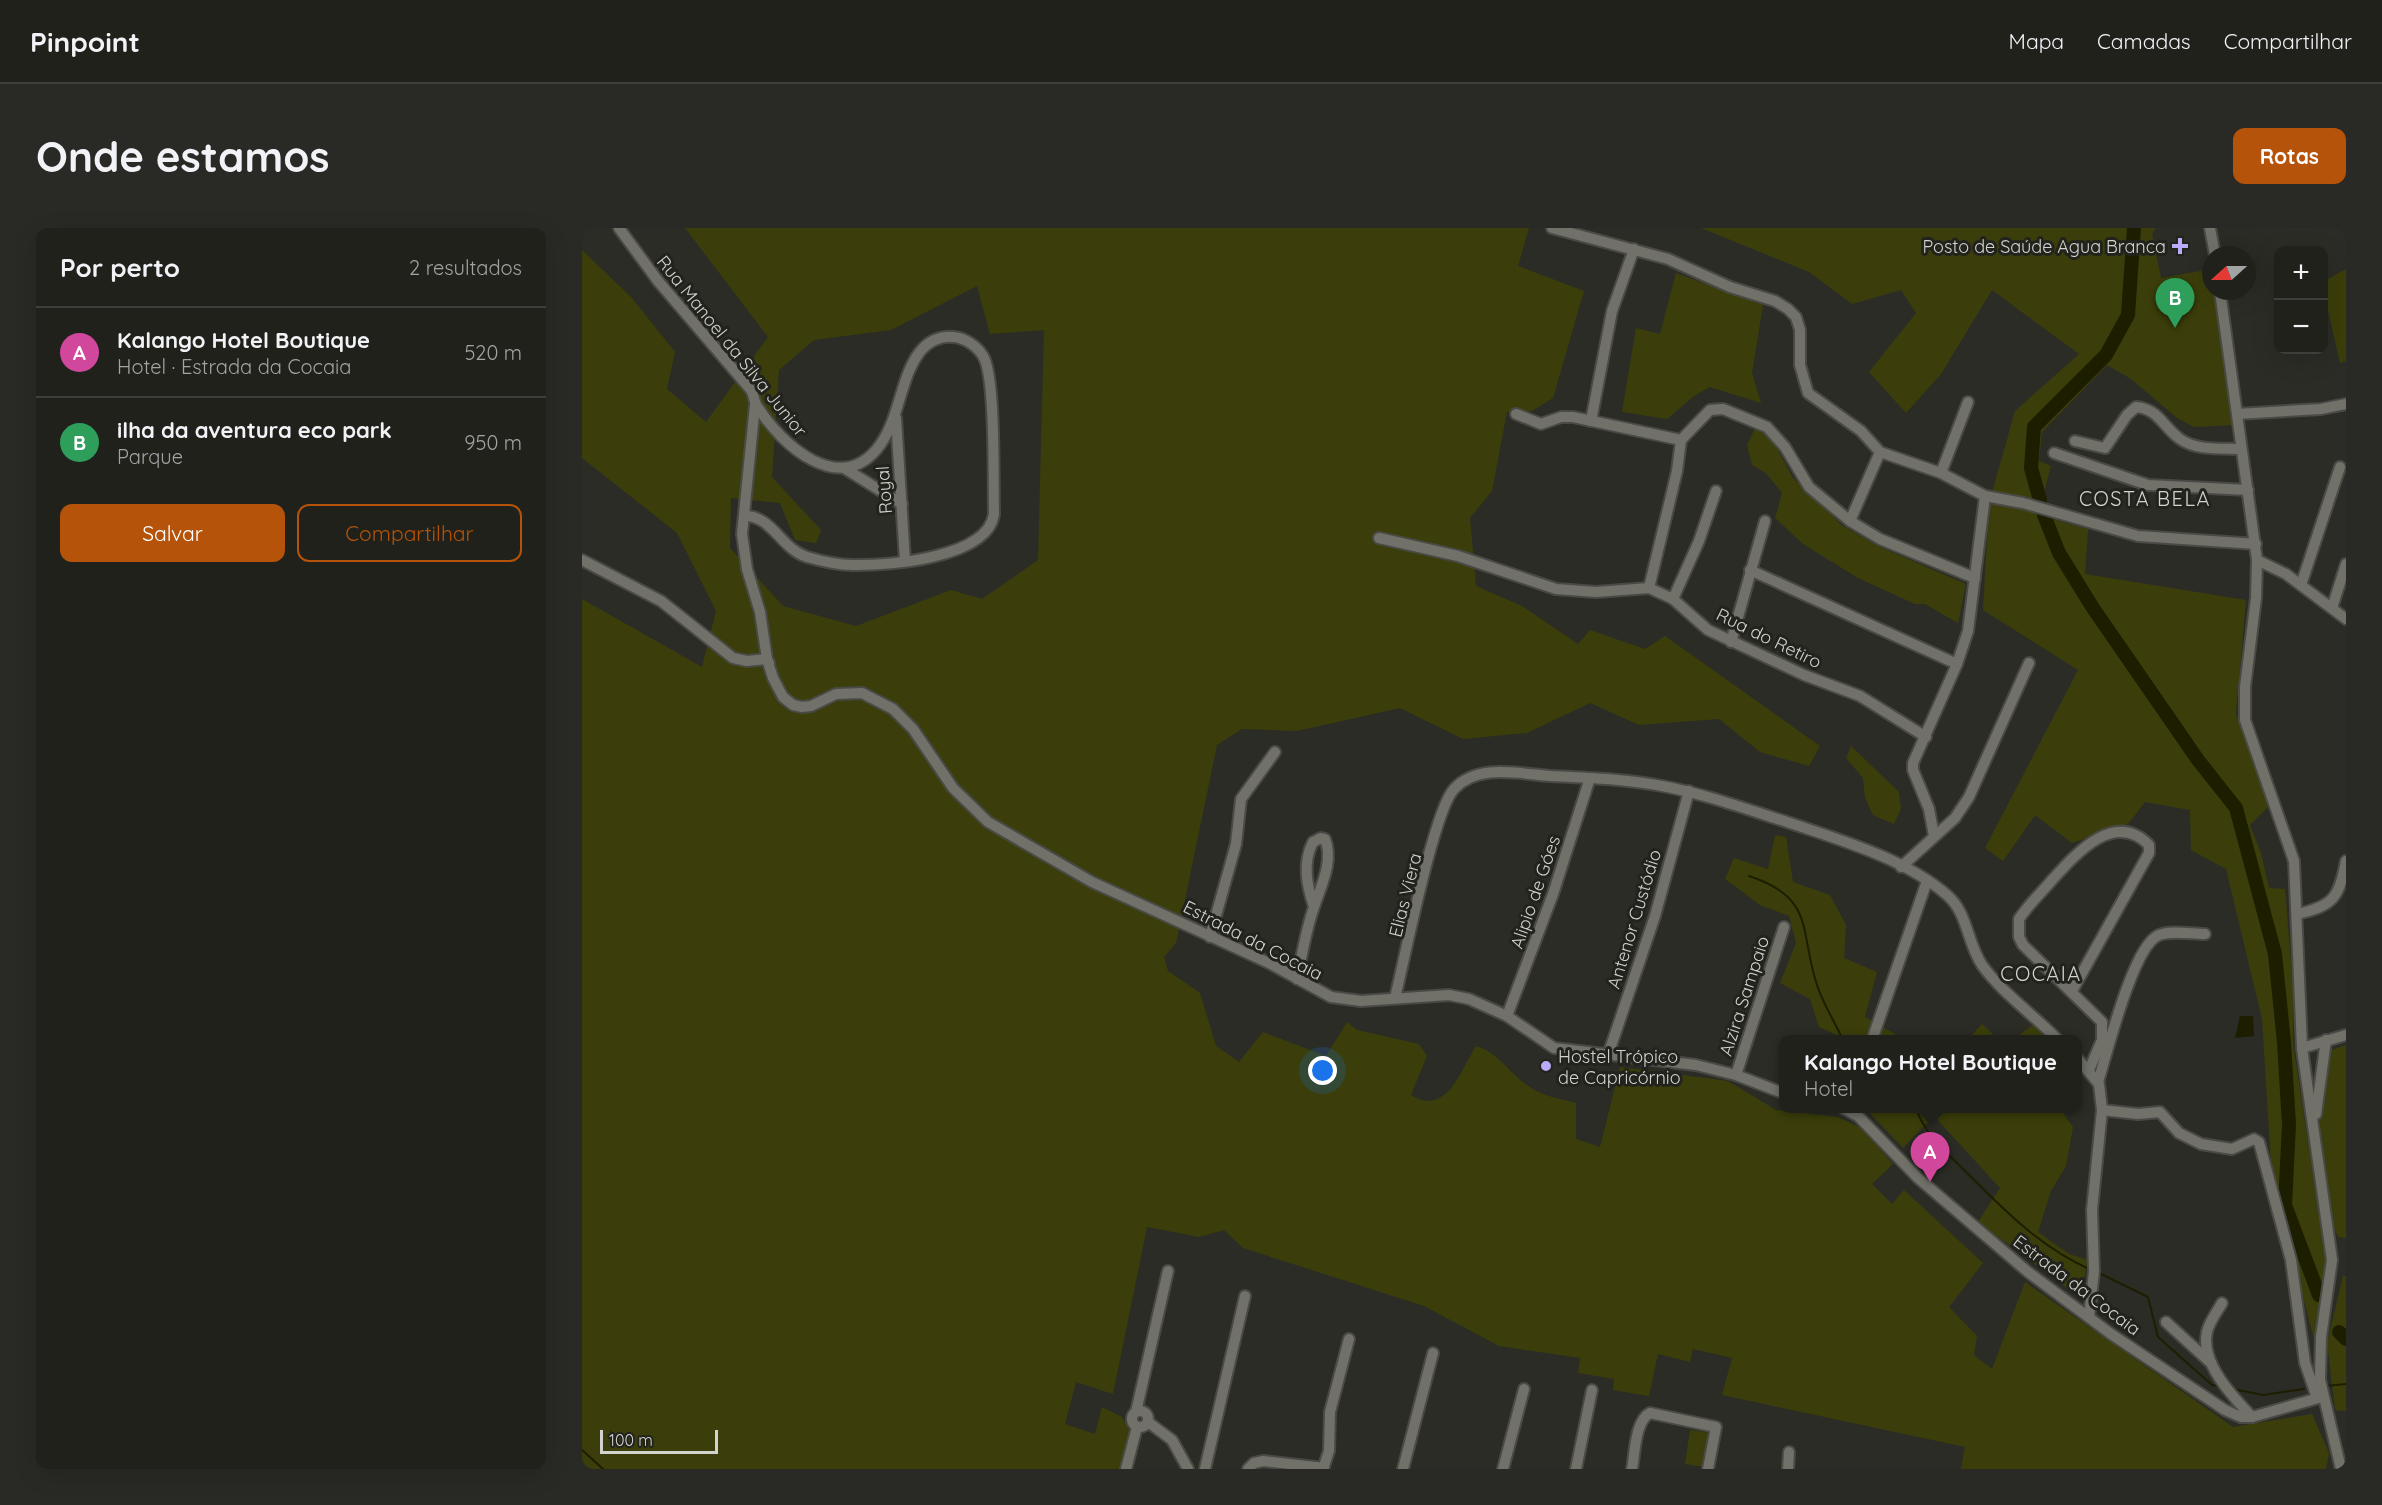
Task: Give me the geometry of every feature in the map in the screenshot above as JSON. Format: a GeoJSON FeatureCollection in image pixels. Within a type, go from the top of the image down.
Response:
{"type":"FeatureCollection","features":[{"type":"Feature","properties":{"kind":"street","name":"Rua Manoel da Silva Junior"},"geometry":{"type":"LineString","coordinates":[[619,228],[651,272],[751,390],[755,405],[797,451],[813,463],[844,468]]}},
{"type":"Feature","properties":{"kind":"street"},"geometry":{"type":"LineString","coordinates":[[1552,228],[1668,259],[1730,287],[1775,301],[1788,309],[1796,317],[1800,330],[1800,365],[1808,393],[1862,431],[1880,452],[1941,473],[1985,496],[2023,503],[2138,536],[2256,544]]}},
{"type":"Feature","properties":{"kind":"street"},"geometry":{"type":"LineString","coordinates":[[2210,228],[2213,246]]}},
{"type":"Feature","properties":{"kind":"street"},"geometry":{"type":"LineString","coordinates":[[1591,421],[1612,311],[1634,249]]}},
{"type":"Feature","properties":{"kind":"street"},"geometry":{"type":"LineString","coordinates":[[2221,300],[2257,560],[2256,598],[2245,687],[2245,720],[2290,842],[2297,880],[2302,1048],[2332,1260],[2321,1337],[2320,1397]]}},
{"type":"Feature","properties":{"kind":"street"},"geometry":{"type":"LineString","coordinates":[[744,516],[759,517],[789,548],[804,556],[850,566],[905,561],[962,547],[987,532],[993,524],[994,514],[989,371],[984,357],[963,339],[940,337],[931,341],[919,353],[896,416],[878,447],[859,462],[844,468]]}},
{"type":"Feature","properties":{"kind":"street"},"geometry":{"type":"LineString","coordinates":[[1941,473],[1968,402]]}},
{"type":"Feature","properties":{"kind":"street"},"geometry":{"type":"LineString","coordinates":[[2237,414],[2321,409],[2346,404]]}},
{"type":"Feature","properties":{"kind":"street","name":"Estrada da Cocaia"},"geometry":{"type":"LineString","coordinates":[[755,405],[744,516],[743,552],[756,591],[767,659],[779,688],[793,705],[811,706],[847,692],[872,697],[903,717],[953,788],[988,822],[1092,882],[1271,964],[1314,990],[1343,1000],[1449,995],[1469,999],[1507,1016],[1554,1048],[1696,1065],[1736,1075],[1779,1091]]}},
{"type":"Feature","properties":{"kind":"street"},"geometry":{"type":"LineString","coordinates":[[2075,441],[2105,448],[2127,415],[2136,407],[2154,411],[2179,439],[2194,446],[2241,449]]}},
{"type":"Feature","properties":{"kind":"street"},"geometry":{"type":"LineString","coordinates":[[1649,588],[1677,471],[1681,440],[1706,412],[1716,408],[1755,421],[1776,436],[1809,487],[1850,521],[1880,539],[1975,578]]}},
{"type":"Feature","properties":{"kind":"street"},"geometry":{"type":"LineString","coordinates":[[1516,414],[1537,423],[1567,416],[1681,440]]}},
{"type":"Feature","properties":{"kind":"street","name":"Royal"},"geometry":{"type":"LineString","coordinates":[[896,416],[905,561]]}},
{"type":"Feature","properties":{"kind":"street"},"geometry":{"type":"LineString","coordinates":[[1850,521],[1880,452]]}},
{"type":"Feature","properties":{"kind":"street"},"geometry":{"type":"LineString","coordinates":[[2054,453],[2148,485],[2248,490]]}},
{"type":"Feature","properties":{"kind":"street"},"geometry":{"type":"LineString","coordinates":[[2301,585],[2340,467]]}},
{"type":"Feature","properties":{"kind":"street"},"geometry":{"type":"LineString","coordinates":[[844,468],[902,504]]}},
{"type":"Feature","properties":{"kind":"street"},"geometry":{"type":"LineString","coordinates":[[1673,599],[1699,541],[1716,491]]}},
{"type":"Feature","properties":{"kind":"street"},"geometry":{"type":"LineString","coordinates":[[1934,836],[1929,809],[1912,770],[1957,664],[1968,631],[1985,496]]}},
{"type":"Feature","properties":{"kind":"street"},"geometry":{"type":"LineString","coordinates":[[1731,642],[1765,521]]}},
{"type":"Feature","properties":{"kind":"street","name":"Rua do Retiro"},"geometry":{"type":"LineString","coordinates":[[1379,538],[1458,556],[1556,589],[1596,592],[1649,588],[1673,599],[1708,630],[1731,642],[1860,696],[1926,737]]}},
{"type":"Feature","properties":{"kind":"street"},"geometry":{"type":"LineString","coordinates":[[582,560],[661,601],[733,658],[747,661],[767,659]]}},
{"type":"Feature","properties":{"kind":"street"},"geometry":{"type":"LineString","coordinates":[[2257,560],[2301,585],[2346,619]]}},
{"type":"Feature","properties":{"kind":"street"},"geometry":{"type":"LineString","coordinates":[[2331,608],[2346,564]]}},
{"type":"Feature","properties":{"kind":"street"},"geometry":{"type":"LineString","coordinates":[[1750,570],[1957,664]]}},
{"type":"Feature","properties":{"kind":"street"},"geometry":{"type":"LineString","coordinates":[[1901,867],[1955,818],[1969,797],[2029,663]]}},
{"type":"Feature","properties":{"kind":"street"},"geometry":{"type":"LineString","coordinates":[[1210,937],[1236,844],[1241,799],[1275,752]]}},
{"type":"Feature","properties":{"kind":"street"},"geometry":{"type":"LineString","coordinates":[[1395,998],[1446,801],[1466,778],[1483,772],[1590,778],[1689,791],[1833,838],[1901,867],[1927,881],[1954,902],[1966,925],[1974,951],[1992,977],[2053,1035]]}},
{"type":"Feature","properties":{"kind":"street","name":"Alipio de Góes"},"geometry":{"type":"LineString","coordinates":[[1507,1016],[1553,894],[1590,778]]}},
{"type":"Feature","properties":{"kind":"street","name":"Antenor Custódio"},"geometry":{"type":"LineString","coordinates":[[1608,1055],[1655,916],[1689,791]]}},
{"type":"Feature","properties":{"kind":"street"},"geometry":{"type":"LineString","coordinates":[[2072,991],[2150,854],[2149,845],[2141,838],[2115,833],[2089,842],[2019,919],[2019,937],[2023,945],[2102,1022],[2102,1040],[2089,1070]]}},
{"type":"Feature","properties":{"kind":"street"},"geometry":{"type":"LineString","coordinates":[[1297,979],[1314,907],[1321,893],[1328,854],[1325,840],[1321,838],[1313,842],[1307,864],[1309,893],[1314,907]]}},
{"type":"Feature","properties":{"kind":"street"},"geometry":{"type":"LineString","coordinates":[[2297,914],[2324,906],[2333,900],[2342,882],[2346,861]]}},
{"type":"Feature","properties":{"kind":"street"},"geometry":{"type":"LineString","coordinates":[[1874,1035],[1927,881]]}},
{"type":"Feature","properties":{"kind":"street","name":"Alzira Sampaio"},"geometry":{"type":"LineString","coordinates":[[1736,1075],[1784,927]]}},
{"type":"Feature","properties":{"kind":"street"},"geometry":{"type":"LineString","coordinates":[[2089,1317],[2094,1271],[2092,1210],[2102,1110],[2098,1082],[2130,978],[2150,941],[2160,934],[2205,934]]}},
{"type":"Feature","properties":{"kind":"street"},"geometry":{"type":"LineString","coordinates":[[2302,1048],[2346,1035]]}},
{"type":"Feature","properties":{"kind":"street"},"geometry":{"type":"LineString","coordinates":[[2314,1123],[2326,1040]]}},
{"type":"Feature","properties":{"kind":"street"},"geometry":{"type":"LineString","coordinates":[[2082,1063],[2098,1082]]}},
{"type":"Feature","properties":{"kind":"street"},"geometry":{"type":"LineString","coordinates":[[2102,1110],[2138,1114],[2160,1112],[2179,1133],[2189,1139],[2222,1149],[2236,1149],[2254,1139],[2259,1142],[2291,1260],[2305,1363],[2320,1397],[2343,1464]]}},
{"type":"Feature","properties":{"kind":"street","name":"Estrada da Cocaia"},"geometry":{"type":"LineString","coordinates":[[1852,1113],[1858,1116],[1918,1178],[2028,1272],[2089,1317],[2225,1410],[2241,1417],[2252,1417]]}},
{"type":"Feature","properties":{"kind":"street"},"geometry":{"type":"LineString","coordinates":[[1137,1427],[1132,1421],[1168,1271]]}},
{"type":"Feature","properties":{"kind":"street"},"geometry":{"type":"LineString","coordinates":[[1205,1469],[1245,1296]]}},
{"type":"Feature","properties":{"kind":"street"},"geometry":{"type":"LineString","coordinates":[[2222,1303],[2206,1334],[2214,1365],[2226,1387],[2252,1417],[2320,1397]]}},
{"type":"Feature","properties":{"kind":"street"},"geometry":{"type":"LineString","coordinates":[[2166,1322],[2214,1365]]}},
{"type":"Feature","properties":{"kind":"street"},"geometry":{"type":"LineString","coordinates":[[1248,1469],[1263,1461],[1323,1468],[1329,1451],[1330,1412],[1349,1339]]}},
{"type":"Feature","properties":{"kind":"street"},"geometry":{"type":"LineString","coordinates":[[1403,1469],[1433,1353]]}},
{"type":"Feature","properties":{"kind":"street"},"geometry":{"type":"LineString","coordinates":[[1503,1469],[1524,1389]]}},
{"type":"Feature","properties":{"kind":"street"},"geometry":{"type":"LineString","coordinates":[[1576,1469],[1592,1390]]}},
{"type":"Feature","properties":{"kind":"street"},"geometry":{"type":"LineString","coordinates":[[1136,1412],[1145,1413],[1148,1422],[1172,1440],[1188,1469]]}},
{"type":"Feature","properties":{"kind":"street"},"geometry":{"type":"LineString","coordinates":[[1632,1469],[1641,1424],[1644,1416],[1650,1413],[1716,1427],[1708,1469]]}},
{"type":"Feature","properties":{"kind":"street"},"geometry":{"type":"LineString","coordinates":[[1137,1427],[1145,1426],[1148,1422]]}},
{"type":"Feature","properties":{"kind":"street"},"geometry":{"type":"LineString","coordinates":[[1126,1469],[1137,1427]]}},
{"type":"Feature","properties":{"kind":"street"},"geometry":{"type":"LineString","coordinates":[[1788,1469],[1789,1452]]}},
{"type":"Feature","properties":{"kind":"shaded area"},"geometry":{"type":"Polygon","coordinates":[[[685,228],[1529,228],[1518,266],[1584,291],[1553,398],[1532,411],[1507,412],[1492,491],[1470,518],[1476,586],[1522,606],[1578,644],[1590,630],[1645,649],[1665,636],[1820,746],[1809,766],[1760,752],[1719,719],[1639,725],[1590,703],[1527,733],[1463,739],[1400,708],[1297,731],[1242,729],[1217,745],[1176,943],[1164,957],[1168,971],[1200,993],[1216,1046],[1239,1062],[1263,1032],[1326,1056],[1347,1022],[1357,1030],[1419,1044],[1427,1056],[1411,1095],[1423,1100],[1434,1100],[1443,1096],[1458,1079],[1476,1046],[1491,1053],[1521,1081],[1534,1089],[1551,1097],[1576,1103],[1576,1139],[1600,1147],[1620,1067],[1728,1081],[1779,1110],[1779,1113],[1838,1117],[1863,1129],[1893,1164],[1872,1184],[1892,1204],[1904,1190],[1983,1263],[1949,1307],[1977,1336],[1974,1355],[1992,1369],[2025,1282],[2233,1427],[2312,1414],[2329,1453],[2326,1469],[1961,1469],[1965,1447],[1722,1395],[1732,1358],[1693,1349],[1690,1362],[1658,1354],[1649,1396],[1613,1390],[1614,1379],[1578,1373],[1580,1358],[1499,1346],[1424,1306],[1243,1248],[1224,1230],[1199,1237],[1147,1227],[1113,1394],[1076,1382],[1065,1424],[1095,1434],[1102,1407],[1122,1417],[1132,1435],[1122,1469],[582,1469],[582,599],[702,667],[716,611],[677,533],[582,458],[582,250],[631,297],[675,352],[667,389],[706,422],[768,337],[685,228]],[[977,286],[891,330],[814,340],[779,370],[772,477],[821,530],[816,543],[795,540],[780,503],[731,498],[730,548],[783,606],[856,626],[951,590],[982,599],[1038,560],[1044,330],[990,334],[977,286]]]}},
{"type":"Feature","properties":{"kind":"shaded area"},"geometry":{"type":"Polygon","coordinates":[[[1701,228],[2156,228],[2152,234],[2161,278],[2202,271],[2202,300],[2215,300],[2235,425],[2194,427],[2177,418],[2131,379],[2107,365],[2042,432],[2039,461],[2051,466],[2038,515],[2088,529],[2085,574],[2246,600],[2236,714],[2269,806],[2250,825],[2261,853],[2269,888],[2285,889],[2293,986],[2293,1043],[2326,1262],[2314,1339],[2272,1179],[2262,1019],[2226,869],[2191,850],[2190,810],[2145,802],[2128,824],[2072,843],[2035,815],[2003,861],[1985,848],[2078,670],[1983,610],[1989,503],[2015,411],[2079,354],[1992,290],[1941,374],[1906,413],[1869,372],[1916,313],[1901,290],[1852,304],[1809,272],[1701,228]]]}},
{"type":"Feature","properties":{"kind":"shaded area"},"geometry":{"type":"Polygon","coordinates":[[[2346,269],[2346,361],[2340,363],[2328,310],[2328,279],[2346,269]]]}},
{"type":"Feature","properties":{"kind":"shaded area"},"geometry":{"type":"Polygon","coordinates":[[[1676,273],[1763,305],[1752,373],[1761,403],[1710,387],[1694,396],[1667,419],[1622,412],[1636,328],[1660,334],[1676,273]]]}},
{"type":"Feature","properties":{"kind":"shaded area"},"geometry":{"type":"Polygon","coordinates":[[[1756,426],[1772,439],[1793,478],[1843,526],[1880,547],[1966,584],[1958,623],[1925,604],[1915,604],[1858,578],[1803,544],[1775,518],[1782,493],[1766,473],[1752,465],[1747,445],[1756,426]]]}},
{"type":"Feature","properties":{"kind":"shaded area"},"geometry":{"type":"Polygon","coordinates":[[[1851,746],[1899,792],[1901,809],[1894,824],[1873,815],[1865,798],[1863,778],[1846,758],[1851,746]]]}},
{"type":"Feature","properties":{"kind":"shaded area"},"geometry":{"type":"Polygon","coordinates":[[[1775,835],[1786,837],[1793,882],[1830,895],[1846,925],[1844,958],[1877,972],[1865,1017],[1897,1035],[1836,1035],[1819,1027],[1810,999],[1780,983],[1796,943],[1789,916],[1760,905],[1725,879],[1734,858],[1768,869],[1775,835]]]}},
{"type":"Feature","properties":{"kind":"shaded area"},"geometry":{"type":"Polygon","coordinates":[[[2240,1016],[2253,1016],[2254,1036],[2235,1038],[2240,1016]]]}},
{"type":"Feature","properties":{"kind":"shaded area"},"geometry":{"type":"Polygon","coordinates":[[[1982,1024],[1994,1035],[1972,1035],[1982,1024]]]}},
{"type":"Feature","properties":{"kind":"shaded area"},"geometry":{"type":"Polygon","coordinates":[[[2033,1025],[2043,1035],[2019,1035],[2033,1025]]]}},
{"type":"Feature","properties":{"kind":"shaded area"},"geometry":{"type":"Polygon","coordinates":[[[2346,1045],[2346,1238],[2338,1237],[2334,1228],[2320,1135],[2319,1100],[2331,1050],[2346,1045]]]}},
{"type":"Feature","properties":{"kind":"shaded area"},"geometry":{"type":"Polygon","coordinates":[[[1870,1113],[2063,1113],[2073,1127],[2066,1166],[2051,1191],[2038,1232],[2069,1254],[2088,1260],[2084,1279],[2068,1289],[1978,1222],[2000,1188],[1934,1116],[1903,1148],[1870,1113]]]}},
{"type":"Feature","properties":{"kind":"shaded area"},"geometry":{"type":"Polygon","coordinates":[[[2343,1276],[2346,1276],[2346,1411],[2335,1410],[2327,1343],[2343,1276]]]}},
{"type":"Feature","properties":{"kind":"shaded area"},"geometry":{"type":"Polygon","coordinates":[[[1690,1430],[1710,1433],[1705,1467],[1685,1464],[1690,1430]]]}},
{"type":"Feature","properties":{"kind":"waterway"},"geometry":{"type":"LineString","coordinates":[[2040,500],[2031,468],[2034,427],[2106,355],[2128,315],[2134,228]]}},
{"type":"Feature","properties":{"kind":"waterway"},"geometry":{"type":"LineString","coordinates":[[2044,515],[2059,553],[2093,608],[2198,760],[2236,808],[2275,954],[2289,1125],[2285,1205],[2319,1295]]}},
{"type":"Feature","properties":{"kind":"waterway"},"geometry":{"type":"LineString","coordinates":[[1749,876],[1770,885],[1785,895],[1795,906],[1801,918],[1820,992],[1840,1035]]}},
{"type":"Feature","properties":{"kind":"waterway"},"geometry":{"type":"LineString","coordinates":[[1918,1113],[1937,1143],[2009,1214],[2054,1250],[2089,1269]]}},
{"type":"Feature","properties":{"kind":"waterway"},"geometry":{"type":"LineString","coordinates":[[2097,1272],[2148,1297],[2158,1337],[2212,1385],[2219,1386]]}},
{"type":"Feature","properties":{"kind":"waterway"},"geometry":{"type":"LineString","coordinates":[[2339,1332],[2346,1339]]}},
{"type":"Feature","properties":{"kind":"waterway"},"geometry":{"type":"LineString","coordinates":[[2325,1386],[2346,1384]]}},
{"type":"Feature","properties":{"kind":"waterway"},"geometry":{"type":"LineString","coordinates":[[2233,1389],[2263,1395],[2304,1389]]}},
{"type":"Feature","properties":{"kind":"waterway"},"geometry":{"type":"LineString","coordinates":[[582,1450],[603,1469]]}},
{"type":"Feature","properties":{"kind":"place","name":"Posto de Saúde Agua Branca"},"geometry":{"type":"Point","coordinates":[2180,246]}},
{"type":"Feature","properties":{"kind":"place","name":"ilha da aventura eco park"},"geometry":{"type":"Point","coordinates":[2175,328]}},
{"type":"Feature","properties":{"kind":"place","name":"Hostel Trópico de Capricórnio"},"geometry":{"type":"Point","coordinates":[1546,1066]}},
{"type":"Feature","properties":{"kind":"place","name":"Kalango Hotel Boutique"},"geometry":{"type":"Point","coordinates":[1930,1182]}},
{"type":"Feature","properties":{"kind":"district","name":"COSTA BELA"},"geometry":{"type":"Point","coordinates":[2145,498]}},
{"type":"Feature","properties":{"kind":"district","name":"COCAIA"},"geometry":{"type":"Point","coordinates":[2041,973]}}]}
